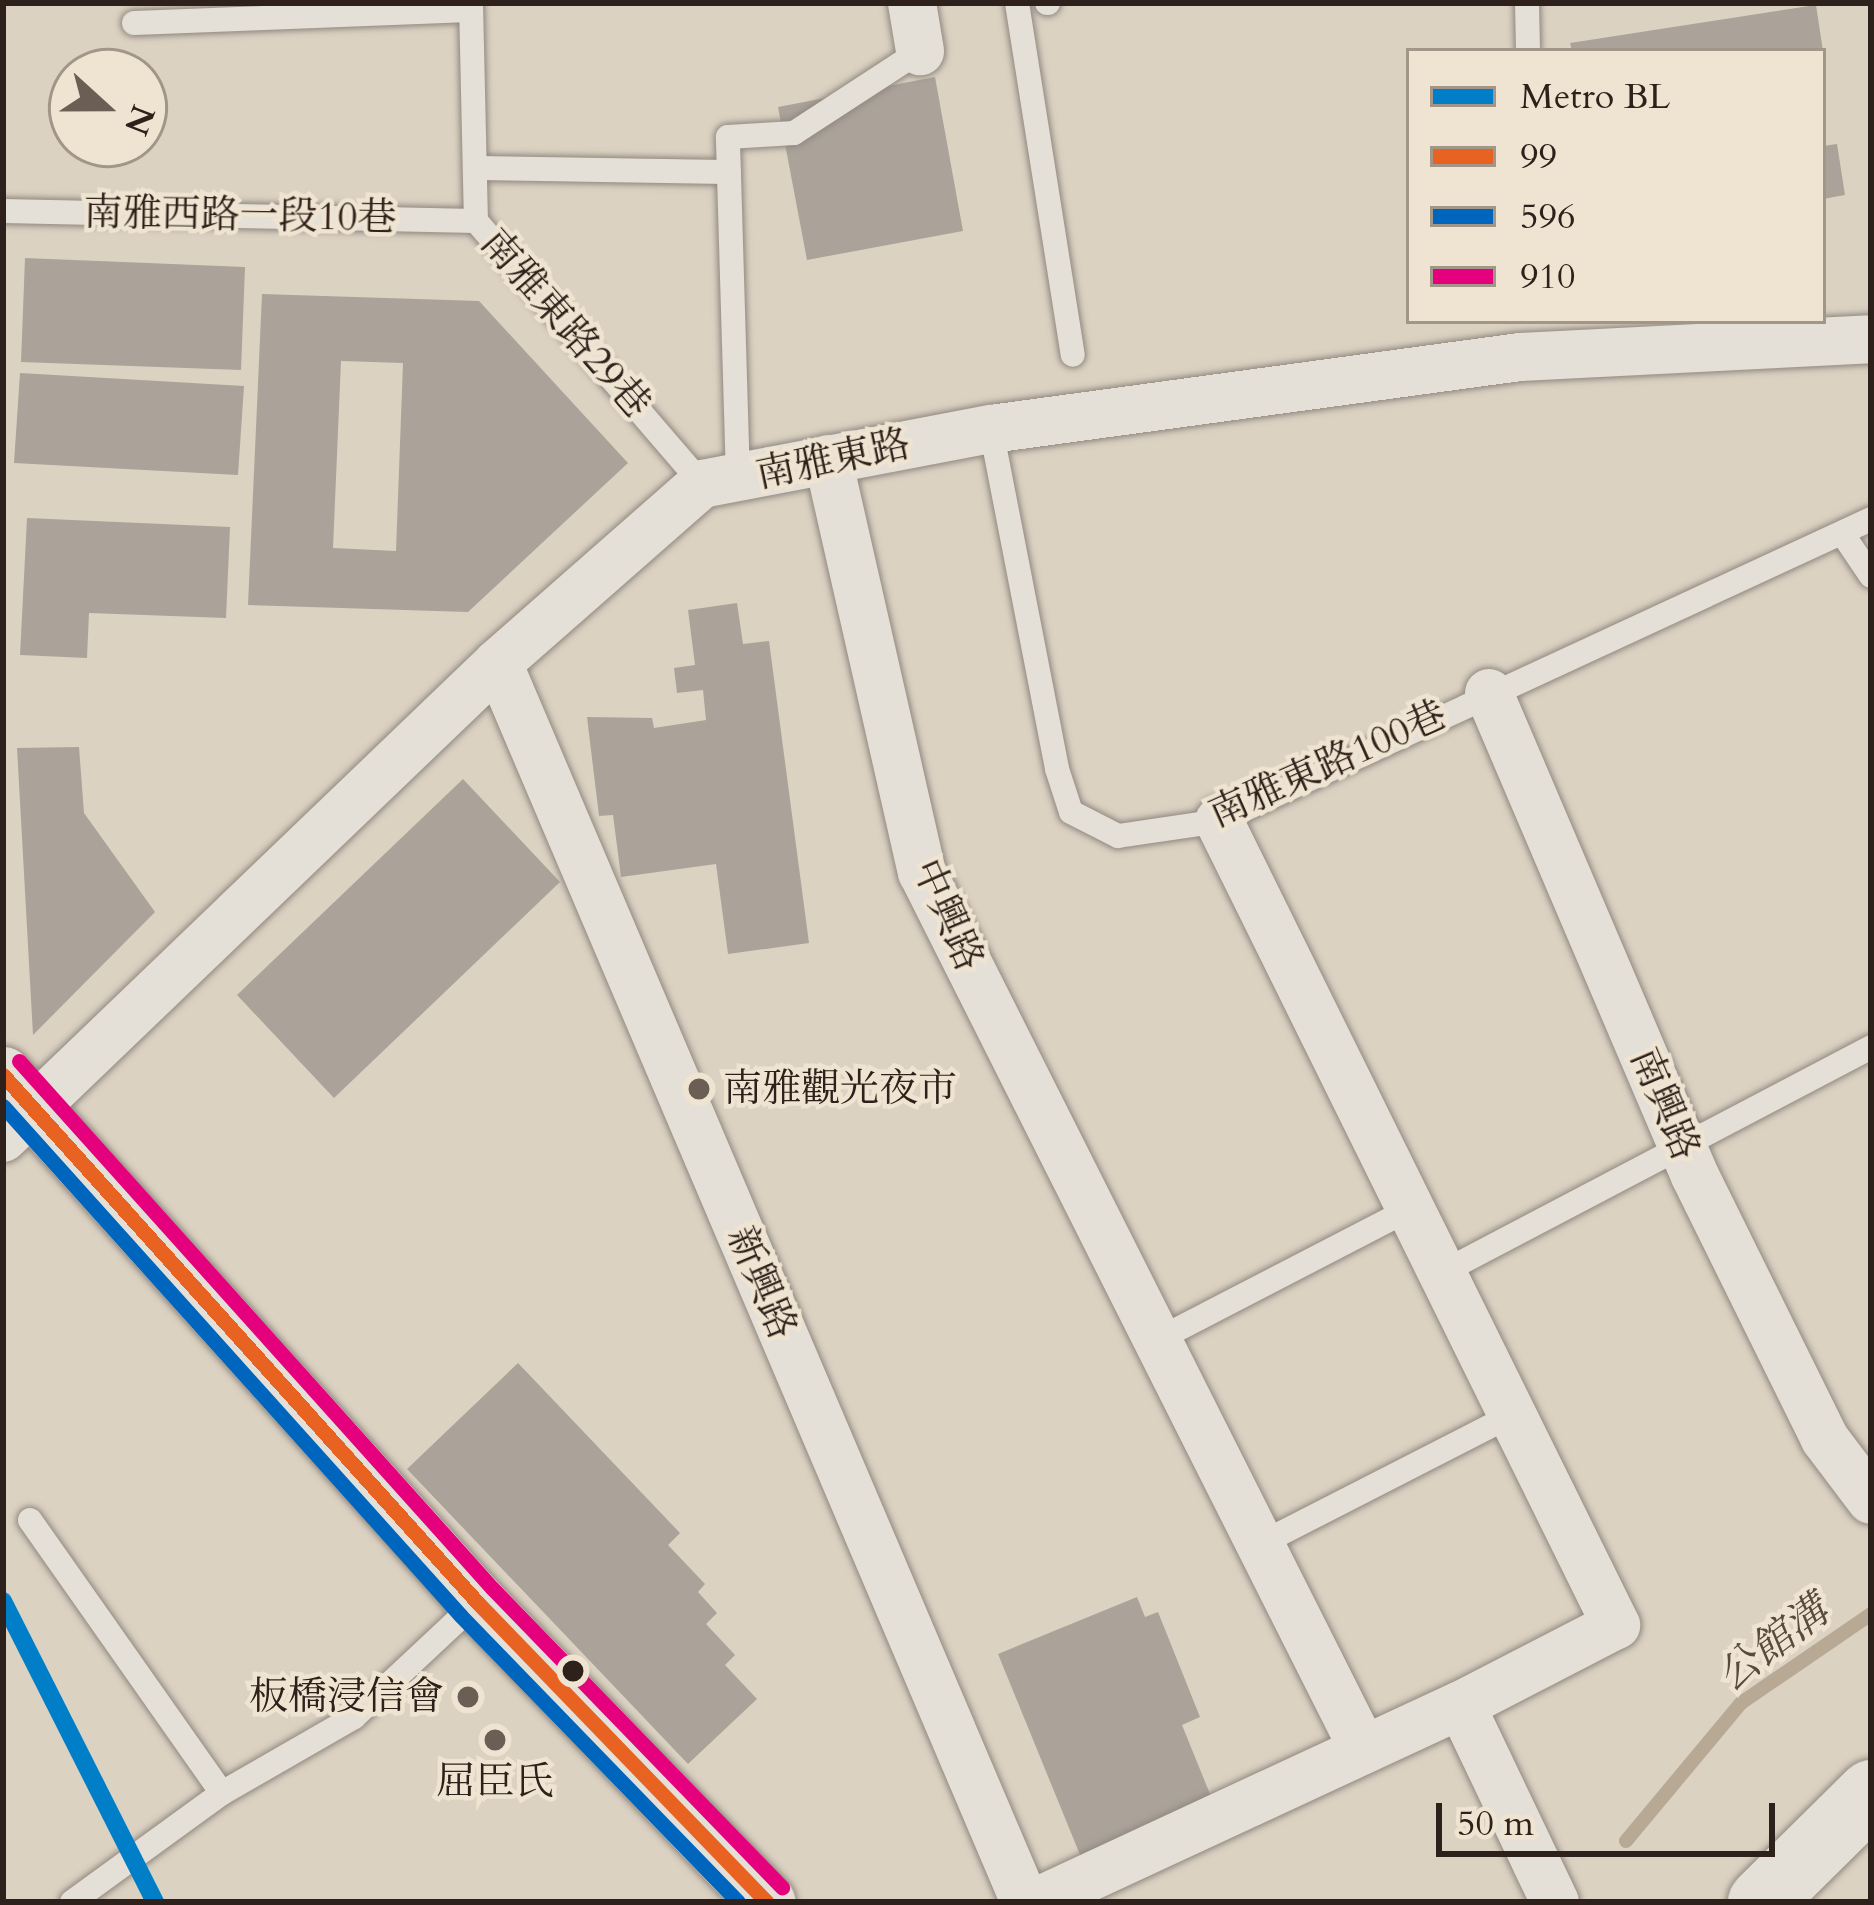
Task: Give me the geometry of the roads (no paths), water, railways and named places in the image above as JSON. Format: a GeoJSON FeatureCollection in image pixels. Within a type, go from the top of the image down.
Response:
{"type":"FeatureCollection","features":[{"type":"Feature","properties":{"kind":"main road"},"geometry":{"type":"LineString","coordinates":[[1761,1902],[1864,1815]]}},
{"type":"Feature","properties":{"kind":"street"},"geometry":{"type":"LineString","coordinates":[[912,3],[920,51]]}},
{"type":"Feature","properties":{"kind":"street","name":"南雅東路"},"geometry":{"type":"LineString","coordinates":[[13,1106],[498,663],[720,482],[991,429],[1538,338],[1871,339]]}},
{"type":"Feature","properties":{"kind":"street","name":"中興路"},"geometry":{"type":"LineString","coordinates":[[828,459],[922,872],[1363,1749]]}},
{"type":"Feature","properties":{"kind":"street","name":"新興路"},"geometry":{"type":"LineString","coordinates":[[498,663],[1025,1902]]}},
{"type":"Feature","properties":{"kind":"street","name":"南興路"},"geometry":{"type":"LineString","coordinates":[[1489,693],[1684,1149],[1825,1439],[1871,1500]]}},
{"type":"Feature","properties":{"kind":"street"},"geometry":{"type":"LineString","coordinates":[[1036,1902],[1460,1705],[1616,1625],[1220,821]]}},
{"type":"Feature","properties":{"kind":"street"},"geometry":{"type":"LineString","coordinates":[[13,1106],[477,1602],[766,1902]]}},
{"type":"Feature","properties":{"kind":"street"},"geometry":{"type":"LineString","coordinates":[[1460,1705],[1555,1902]]}},
{"type":"Feature","properties":{"kind":"lane"},"geometry":{"type":"LineString","coordinates":[[1017,3],[1073,355]]}},
{"type":"Feature","properties":{"kind":"lane"},"geometry":{"type":"LineString","coordinates":[[1527,3],[1528,48]]}},
{"type":"Feature","properties":{"kind":"lane"},"geometry":{"type":"LineString","coordinates":[[134,23],[471,7]]}},
{"type":"Feature","properties":{"kind":"lane","name":"南雅東路29巷"},"geometry":{"type":"LineString","coordinates":[[471,7],[476,221],[720,482]]}},
{"type":"Feature","properties":{"kind":"lane"},"geometry":{"type":"LineString","coordinates":[[720,482],[728,137],[794,134],[920,51]]}},
{"type":"Feature","properties":{"kind":"lane"},"geometry":{"type":"LineString","coordinates":[[475,168],[729,172]]}},
{"type":"Feature","properties":{"kind":"lane","name":"南雅西路一段10巷"},"geometry":{"type":"LineString","coordinates":[[3,211],[476,221]]}},
{"type":"Feature","properties":{"kind":"lane","name":"南雅東路100巷"},"geometry":{"type":"LineString","coordinates":[[991,429],[1071,812],[1118,836],[1220,821],[1489,693],[1844,536],[1871,519]]}},
{"type":"Feature","properties":{"kind":"lane"},"geometry":{"type":"LineString","coordinates":[[1844,536],[1871,576]]}},
{"type":"Feature","properties":{"kind":"lane"},"geometry":{"type":"LineString","coordinates":[[1443,1272],[1871,1047]]}},
{"type":"Feature","properties":{"kind":"lane"},"geometry":{"type":"LineString","coordinates":[[1156,1340],[1410,1209]]}},
{"type":"Feature","properties":{"kind":"lane"},"geometry":{"type":"LineString","coordinates":[[1260,1544],[1512,1415]]}},
{"type":"Feature","properties":{"kind":"lane"},"geometry":{"type":"LineString","coordinates":[[30,1520],[222,1793]]}},
{"type":"Feature","properties":{"kind":"lane"},"geometry":{"type":"LineString","coordinates":[[72,1902],[111,1893],[222,1793],[354,1717],[477,1602]]}},
{"type":"Feature","properties":{"kind":"waterway","name":"公館溝"},"geometry":{"type":"LineString","coordinates":[[1626,1841],[1741,1703],[1871,1614]]}},
{"type":"Feature","properties":{"kind":"metro line","name":"BL"},"geometry":{"type":"LineString","coordinates":[[3,1601],[155,1902]]}},
{"type":"Feature","properties":{"kind":"place","name":"南雅觀光夜市"},"geometry":{"type":"Point","coordinates":[699,1089]}},
{"type":"Feature","properties":{"kind":"place","name":"板橋浸信會"},"geometry":{"type":"Point","coordinates":[468,1697]}},
{"type":"Feature","properties":{"kind":"place","name":"屈臣氏"},"geometry":{"type":"Point","coordinates":[495,1740]}}]}
